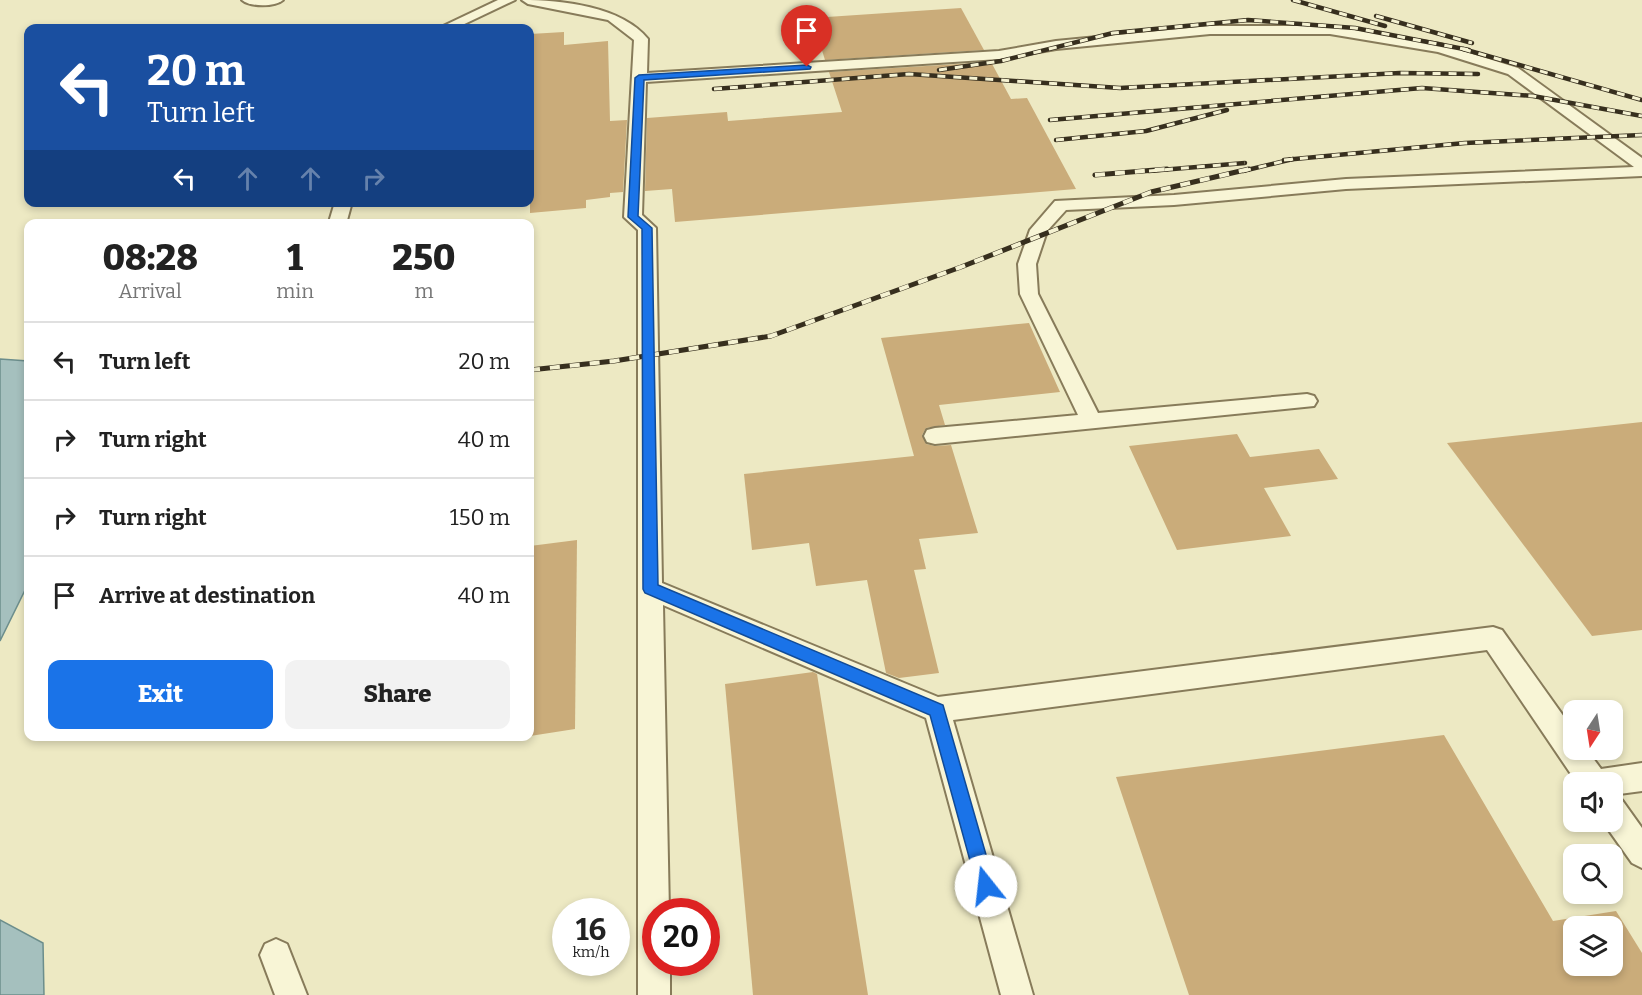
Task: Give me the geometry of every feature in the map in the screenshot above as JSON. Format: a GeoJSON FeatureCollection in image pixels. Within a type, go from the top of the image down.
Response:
{"type":"FeatureCollection","features":[{"type":"Feature","properties":{"kind":"lane"},"geometry":{"type":"LineString","coordinates":[[248,0],[277,0]]}},
{"type":"Feature","properties":{"kind":"lane"},"geometry":{"type":"LineString","coordinates":[[455,24],[509,0]]}},
{"type":"Feature","properties":{"kind":"lane"},"geometry":{"type":"LineString","coordinates":[[543,1],[612,17],[641,39],[633,217],[647,228],[654,995]]}},
{"type":"Feature","properties":{"kind":"lane"},"geometry":{"type":"LineString","coordinates":[[639,78],[999,55],[1056,45],[1210,30],[1330,30],[1440,48],[1513,71],[1642,165]]}},
{"type":"Feature","properties":{"kind":"lane"},"geometry":{"type":"LineString","coordinates":[[1092,421],[1029,294],[1027,264],[1039,230],[1061,205],[1174,200],[1346,184],[1642,171]]}},
{"type":"Feature","properties":{"kind":"lane"},"geometry":{"type":"LineString","coordinates":[[935,436],[1307,401]]}},
{"type":"Feature","properties":{"kind":"lane"},"geometry":{"type":"LineString","coordinates":[[651,589],[937,710],[1493,638],[1586,772]]}},
{"type":"Feature","properties":{"kind":"lane"},"geometry":{"type":"LineString","coordinates":[[937,710],[1017,995]]}},
{"type":"Feature","properties":{"kind":"lane"},"geometry":{"type":"LineString","coordinates":[[1623,780],[1642,777]]}},
{"type":"Feature","properties":{"kind":"lane"},"geometry":{"type":"LineString","coordinates":[[1623,826],[1642,853]]}},
{"type":"Feature","properties":{"kind":"lane"},"geometry":{"type":"LineString","coordinates":[[276,955],[291,995]]}},
{"type":"Feature","properties":{"kind":"water"},"geometry":{"type":"Polygon","coordinates":[[[0,359],[24,361],[24,592],[0,641],[0,359]]]}},
{"type":"Feature","properties":{"kind":"water"},"geometry":{"type":"Polygon","coordinates":[[[0,920],[43,943],[44,995],[0,995],[0,920]]]}},
{"type":"Feature","properties":{"kind":"building"},"geometry":{"type":"Polygon","coordinates":[[[961,8],[984,50],[825,60],[812,18],[961,8]]]}},
{"type":"Feature","properties":{"kind":"building"},"geometry":{"type":"Polygon","coordinates":[[[564,32],[564,45],[608,41],[610,121],[627,120],[623,192],[610,193],[610,197],[586,200],[586,208],[530,213],[530,207],[534,207],[534,34],[564,32]]]}},
{"type":"Feature","properties":{"kind":"building"},"geometry":{"type":"Polygon","coordinates":[[[991,62],[1011,99],[1027,98],[1076,189],[675,222],[672,189],[645,191],[647,118],[727,112],[728,121],[842,112],[829,72],[991,62]]]}},
{"type":"Feature","properties":{"kind":"building"},"geometry":{"type":"Polygon","coordinates":[[[1029,323],[1060,392],[939,405],[945,425],[926,428],[922,435],[926,444],[951,445],[978,533],[919,539],[926,569],[914,570],[939,673],[899,678],[886,673],[867,580],[816,586],[809,543],[752,550],[744,474],[914,456],[881,338],[1029,323]]]}},
{"type":"Feature","properties":{"kind":"building"},"geometry":{"type":"Polygon","coordinates":[[[1642,422],[1642,630],[1592,636],[1447,443],[1642,422]]]}},
{"type":"Feature","properties":{"kind":"building"},"geometry":{"type":"Polygon","coordinates":[[[1237,434],[1250,457],[1319,449],[1338,479],[1264,488],[1291,536],[1177,550],[1129,446],[1237,434]]]}},
{"type":"Feature","properties":{"kind":"building"},"geometry":{"type":"Polygon","coordinates":[[[577,540],[575,729],[534,735],[534,545],[577,540]]]}},
{"type":"Feature","properties":{"kind":"building"},"geometry":{"type":"Polygon","coordinates":[[[813,672],[817,674],[868,995],[753,995],[725,684],[813,672]]]}},
{"type":"Feature","properties":{"kind":"building"},"geometry":{"type":"Polygon","coordinates":[[[1444,735],[1553,921],[1563,919],[1563,976],[1623,976],[1623,922],[1642,953],[1642,995],[1189,995],[1116,777],[1444,735]]]}},
{"type":"Feature","properties":{"kind":"building"},"geometry":{"type":"Polygon","coordinates":[[[1616,911],[1619,916],[1584,916],[1616,911]]]}},
{"type":"Feature","properties":{"kind":"railway"},"geometry":{"type":"LineString","coordinates":[[1293,0],[1385,26]]}},
{"type":"Feature","properties":{"kind":"railway"},"geometry":{"type":"LineString","coordinates":[[1376,16],[1472,43]]}},
{"type":"Feature","properties":{"kind":"railway"},"geometry":{"type":"LineString","coordinates":[[939,70],[1001,61],[1113,33],[1248,20],[1355,28],[1469,50]]}},
{"type":"Feature","properties":{"kind":"railway"},"geometry":{"type":"LineString","coordinates":[[1463,49],[1642,100]]}},
{"type":"Feature","properties":{"kind":"railway"},"geometry":{"type":"LineString","coordinates":[[714,89],[909,74],[1120,88],[1400,73],[1478,74]]}},
{"type":"Feature","properties":{"kind":"railway"},"geometry":{"type":"LineString","coordinates":[[1050,120],[1422,88],[1533,96],[1642,116]]}},
{"type":"Feature","properties":{"kind":"railway"},"geometry":{"type":"LineString","coordinates":[[1056,140],[1146,131],[1227,110]]}},
{"type":"Feature","properties":{"kind":"railway"},"geometry":{"type":"LineString","coordinates":[[1292,159],[1465,143],[1642,135]]}},
{"type":"Feature","properties":{"kind":"railway"},"geometry":{"type":"LineString","coordinates":[[1243,171],[1292,159]]}},
{"type":"Feature","properties":{"kind":"railway"},"geometry":{"type":"LineString","coordinates":[[1284,160],[1292,159]]}},
{"type":"Feature","properties":{"kind":"railway"},"geometry":{"type":"LineString","coordinates":[[1149,171],[1245,163]]}},
{"type":"Feature","properties":{"kind":"railway"},"geometry":{"type":"LineString","coordinates":[[1095,175],[1167,169]]}},
{"type":"Feature","properties":{"kind":"railway"},"geometry":{"type":"LineString","coordinates":[[534,370],[614,361],[771,336],[961,267],[1151,192],[1249,169]]}},
{"type":"Feature","properties":{"kind":"route"},"geometry":{"type":"LineString","coordinates":[[807,67],[639,78],[633,217],[647,228],[651,589],[937,710],[986,886]]}}]}
